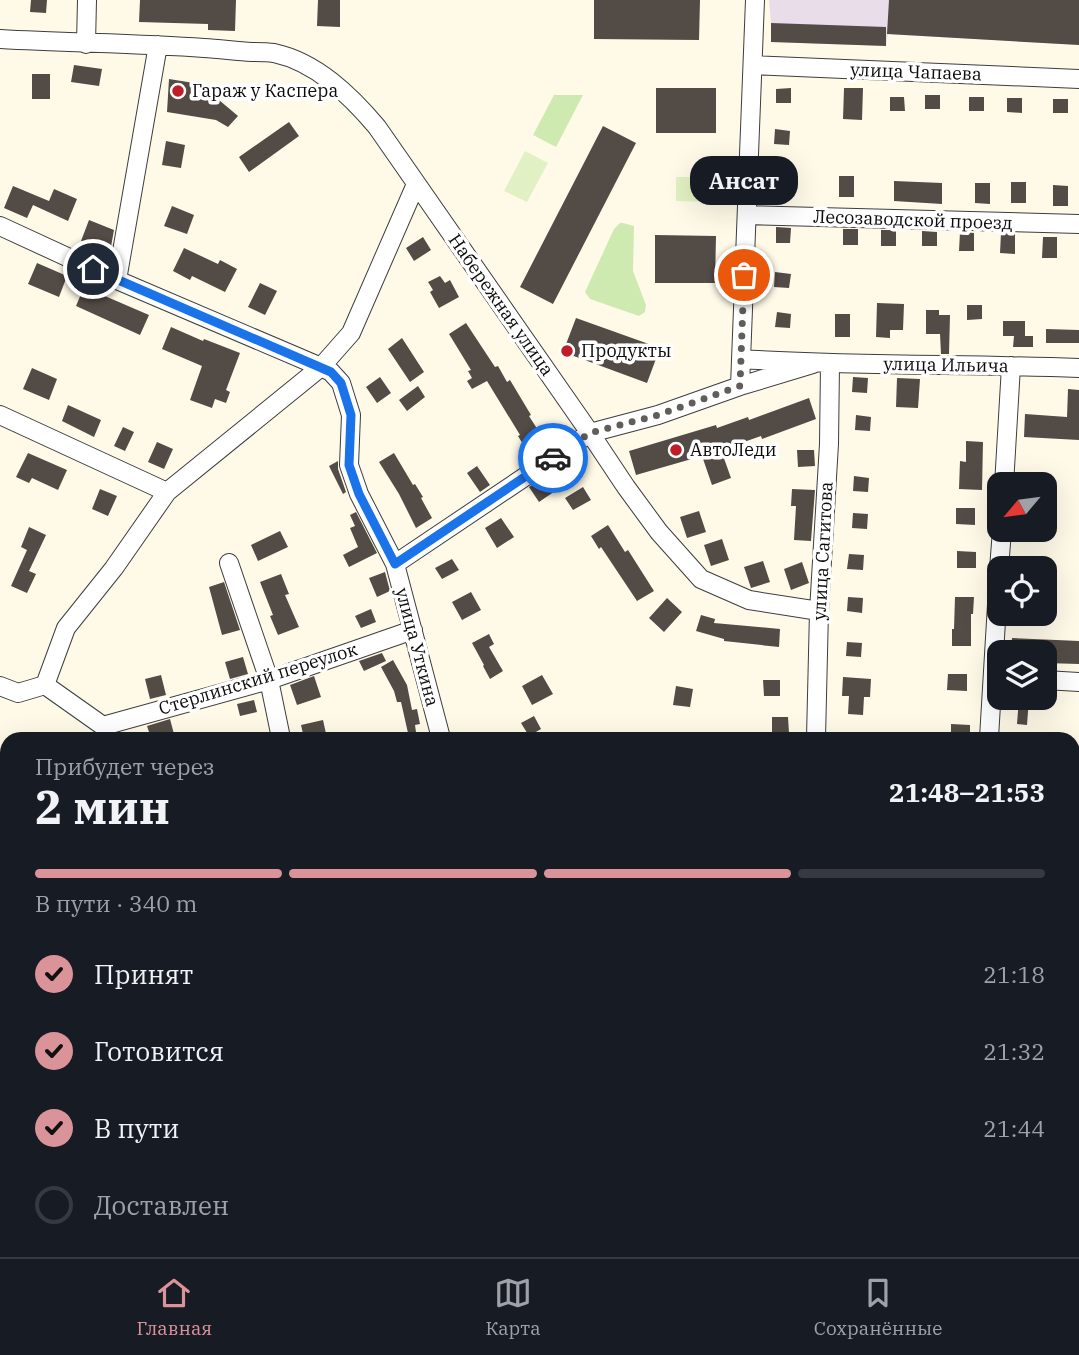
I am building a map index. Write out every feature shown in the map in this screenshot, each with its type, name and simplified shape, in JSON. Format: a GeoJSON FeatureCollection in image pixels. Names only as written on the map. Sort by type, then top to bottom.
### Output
{"type":"FeatureCollection","features":[{"type":"Feature","properties":{"kind":"street"},"geometry":{"type":"LineString","coordinates":[[86,44],[87,0]]}},
{"type":"Feature","properties":{"kind":"street"},"geometry":{"type":"LineString","coordinates":[[740,386],[755,0]]}},
{"type":"Feature","properties":{"kind":"street","name":"Набережная улица"},"geometry":{"type":"LineString","coordinates":[[0,39],[274,53],[316,71],[359,106],[390,144],[626,487],[659,532],[701,579],[749,600],[819,611]]}},
{"type":"Feature","properties":{"kind":"street"},"geometry":{"type":"LineString","coordinates":[[117,280],[158,45]]}},
{"type":"Feature","properties":{"kind":"street","name":"улица Чапаева"},"geometry":{"type":"LineString","coordinates":[[753,65],[1079,79]]}},
{"type":"Feature","properties":{"kind":"street"},"geometry":{"type":"LineString","coordinates":[[341,383],[342,357],[351,333],[416,184]]}},
{"type":"Feature","properties":{"kind":"street","name":"Лесозаводской проезд"},"geometry":{"type":"LineString","coordinates":[[747,215],[1079,225]]}},
{"type":"Feature","properties":{"kind":"street"},"geometry":{"type":"LineString","coordinates":[[0,226],[117,280],[321,367],[331,372],[341,383]]}},
{"type":"Feature","properties":{"kind":"street"},"geometry":{"type":"LineString","coordinates":[[0,686],[18,693],[45,684],[66,628],[114,568],[167,492],[321,367],[351,333]]}},
{"type":"Feature","properties":{"kind":"street","name":"улица Ильича"},"geometry":{"type":"LineString","coordinates":[[741,359],[821,364],[1079,368]]}},
{"type":"Feature","properties":{"kind":"street","name":"улица Ильича"},"geometry":{"type":"LineString","coordinates":[[590,433],[658,415],[740,386],[821,364]]}},
{"type":"Feature","properties":{"kind":"street","name":"улица Сагитова"},"geometry":{"type":"LineString","coordinates":[[816,732],[819,611],[829,444],[821,364]]}},
{"type":"Feature","properties":{"kind":"street"},"geometry":{"type":"LineString","coordinates":[[1005,472],[1011,366]]}},
{"type":"Feature","properties":{"kind":"street","name":"улица Уткина"},"geometry":{"type":"LineString","coordinates":[[341,383],[351,415],[349,465],[359,494],[395,564],[439,732]]}},
{"type":"Feature","properties":{"kind":"street"},"geometry":{"type":"LineString","coordinates":[[0,415],[167,492]]}},
{"type":"Feature","properties":{"kind":"street"},"geometry":{"type":"LineString","coordinates":[[395,564],[590,433]]}},
{"type":"Feature","properties":{"kind":"street"},"geometry":{"type":"LineString","coordinates":[[229,563],[269,680],[280,732]]}},
{"type":"Feature","properties":{"kind":"street","name":"Стерлинский переулок"},"geometry":{"type":"LineString","coordinates":[[45,684],[103,726],[269,680],[413,630]]}},
{"type":"Feature","properties":{"kind":"street"},"geometry":{"type":"LineString","coordinates":[[1057,681],[1079,682]]}},
{"type":"Feature","properties":{"kind":"street"},"geometry":{"type":"LineString","coordinates":[[990,732],[992,710]]}},
{"type":"Feature","properties":{"kind":"shaded area"},"geometry":{"type":"Polygon","coordinates":[[[769,0],[1079,0],[1079,45],[888,34],[886,46],[771,42],[769,0]]]}},
{"type":"Feature","properties":{"kind":"green space"},"geometry":{"type":"Polygon","coordinates":[[[554,95],[583,95],[556,147],[533,135],[554,95]]]}},
{"type":"Feature","properties":{"kind":"green space"},"geometry":{"type":"Polygon","coordinates":[[[525,151],[548,163],[527,202],[504,191],[525,151]]]}},
{"type":"Feature","properties":{"kind":"green space"},"geometry":{"type":"Polygon","coordinates":[[[676,177],[714,177],[713,202],[676,201],[676,177]]]}},
{"type":"Feature","properties":{"kind":"green space"},"geometry":{"type":"Polygon","coordinates":[[[620,223],[634,226],[633,271],[646,305],[645,312],[639,316],[590,299],[585,292],[614,229],[620,223]]]}},
{"type":"Feature","properties":{"kind":"building"},"geometry":{"type":"Polygon","coordinates":[[[31,0],[47,0],[46,13],[30,12],[31,0]]]}},
{"type":"Feature","properties":{"kind":"building"},"geometry":{"type":"Polygon","coordinates":[[[140,0],[236,0],[235,31],[208,30],[208,24],[139,22],[140,0]]]}},
{"type":"Feature","properties":{"kind":"building"},"geometry":{"type":"Polygon","coordinates":[[[318,0],[340,0],[340,27],[317,26],[318,0]]]}},
{"type":"Feature","properties":{"kind":"building"},"geometry":{"type":"Polygon","coordinates":[[[594,0],[700,0],[699,40],[594,39],[594,0]]]}},
{"type":"Feature","properties":{"kind":"building"},"geometry":{"type":"Polygon","coordinates":[[[889,0],[1079,0],[1079,45],[887,34],[889,0]]]}},
{"type":"Feature","properties":{"kind":"building"},"geometry":{"type":"Polygon","coordinates":[[[771,23],[886,27],[886,46],[771,42],[771,23]]]}},
{"type":"Feature","properties":{"kind":"building"},"geometry":{"type":"Polygon","coordinates":[[[74,65],[102,69],[99,86],[71,82],[74,65]]]}},
{"type":"Feature","properties":{"kind":"building"},"geometry":{"type":"Polygon","coordinates":[[[32,74],[50,74],[50,99],[32,99],[32,74]]]}},
{"type":"Feature","properties":{"kind":"building"},"geometry":{"type":"Polygon","coordinates":[[[169,79],[200,84],[238,116],[228,127],[216,120],[167,112],[169,79]]]}},
{"type":"Feature","properties":{"kind":"building"},"geometry":{"type":"Polygon","coordinates":[[[656,88],[716,88],[716,133],[656,133],[656,88]]]}},
{"type":"Feature","properties":{"kind":"building"},"geometry":{"type":"Polygon","coordinates":[[[791,88],[791,103],[776,103],[776,89],[791,88]]]}},
{"type":"Feature","properties":{"kind":"building"},"geometry":{"type":"Polygon","coordinates":[[[844,88],[863,88],[862,120],[843,119],[844,88]]]}},
{"type":"Feature","properties":{"kind":"building"},"geometry":{"type":"Polygon","coordinates":[[[925,95],[940,95],[940,109],[925,109],[925,95]]]}},
{"type":"Feature","properties":{"kind":"building"},"geometry":{"type":"Polygon","coordinates":[[[890,97],[904,97],[905,111],[890,111],[890,97]]]}},
{"type":"Feature","properties":{"kind":"building"},"geometry":{"type":"Polygon","coordinates":[[[969,97],[984,97],[984,111],[969,111],[969,97]]]}},
{"type":"Feature","properties":{"kind":"building"},"geometry":{"type":"Polygon","coordinates":[[[1007,98],[1022,98],[1022,113],[1007,112],[1007,98]]]}},
{"type":"Feature","properties":{"kind":"building"},"geometry":{"type":"Polygon","coordinates":[[[1053,99],[1068,99],[1068,113],[1053,113],[1053,99]]]}},
{"type":"Feature","properties":{"kind":"building"},"geometry":{"type":"Polygon","coordinates":[[[289,122],[299,136],[249,172],[239,157],[289,122]]]}},
{"type":"Feature","properties":{"kind":"building"},"geometry":{"type":"Polygon","coordinates":[[[603,126],[636,143],[553,304],[520,287],[603,126]]]}},
{"type":"Feature","properties":{"kind":"building"},"geometry":{"type":"Polygon","coordinates":[[[775,129],[790,131],[789,145],[774,144],[775,129]]]}},
{"type":"Feature","properties":{"kind":"building"},"geometry":{"type":"Polygon","coordinates":[[[166,141],[185,145],[181,168],[162,165],[166,141]]]}},
{"type":"Feature","properties":{"kind":"building"},"geometry":{"type":"Polygon","coordinates":[[[781,167],[796,168],[795,182],[780,181],[781,167]]]}},
{"type":"Feature","properties":{"kind":"building"},"geometry":{"type":"Polygon","coordinates":[[[839,176],[854,176],[854,197],[839,197],[839,176]]]}},
{"type":"Feature","properties":{"kind":"building"},"geometry":{"type":"Polygon","coordinates":[[[894,181],[942,183],[942,204],[894,201],[894,181]]]}},
{"type":"Feature","properties":{"kind":"building"},"geometry":{"type":"Polygon","coordinates":[[[1011,182],[1026,182],[1026,203],[1011,203],[1011,182]]]}},
{"type":"Feature","properties":{"kind":"building"},"geometry":{"type":"Polygon","coordinates":[[[975,183],[990,183],[990,204],[975,203],[975,183]]]}},
{"type":"Feature","properties":{"kind":"building"},"geometry":{"type":"Polygon","coordinates":[[[1053,185],[1068,186],[1068,206],[1053,206],[1053,185]]]}},
{"type":"Feature","properties":{"kind":"building"},"geometry":{"type":"Polygon","coordinates":[[[13,186],[49,201],[54,189],[77,199],[68,221],[33,205],[27,218],[4,208],[13,186]]]}},
{"type":"Feature","properties":{"kind":"building"},"geometry":{"type":"Polygon","coordinates":[[[172,206],[194,215],[187,234],[164,226],[172,206]]]}},
{"type":"Feature","properties":{"kind":"building"},"geometry":{"type":"Polygon","coordinates":[[[89,220],[114,230],[110,252],[81,241],[89,220]]]}},
{"type":"Feature","properties":{"kind":"building"},"geometry":{"type":"Polygon","coordinates":[[[776,227],[791,228],[790,243],[776,243],[776,227]]]}},
{"type":"Feature","properties":{"kind":"building"},"geometry":{"type":"Polygon","coordinates":[[[843,229],[858,229],[858,245],[843,245],[843,229]]]}},
{"type":"Feature","properties":{"kind":"building"},"geometry":{"type":"Polygon","coordinates":[[[881,230],[896,230],[896,246],[881,246],[881,230]]]}},
{"type":"Feature","properties":{"kind":"building"},"geometry":{"type":"Polygon","coordinates":[[[922,231],[937,232],[937,246],[922,246],[922,231]]]}},
{"type":"Feature","properties":{"kind":"building"},"geometry":{"type":"Polygon","coordinates":[[[960,232],[974,233],[974,251],[959,251],[960,232]]]}},
{"type":"Feature","properties":{"kind":"building"},"geometry":{"type":"Polygon","coordinates":[[[1001,233],[1015,234],[1015,254],[1000,253],[1001,233]]]}},
{"type":"Feature","properties":{"kind":"building"},"geometry":{"type":"Polygon","coordinates":[[[655,235],[716,236],[715,283],[655,283],[655,235]]]}},
{"type":"Feature","properties":{"kind":"building"},"geometry":{"type":"Polygon","coordinates":[[[423,237],[431,250],[414,261],[406,248],[423,237]]]}},
{"type":"Feature","properties":{"kind":"building"},"geometry":{"type":"Polygon","coordinates":[[[1043,237],[1057,237],[1057,258],[1042,258],[1043,237]]]}},
{"type":"Feature","properties":{"kind":"building"},"geometry":{"type":"Polygon","coordinates":[[[184,248],[218,264],[220,260],[237,269],[225,292],[192,276],[190,280],[173,271],[184,248]]]}},
{"type":"Feature","properties":{"kind":"building"},"geometry":{"type":"Polygon","coordinates":[[[37,263],[67,276],[59,297],[28,284],[37,263]]]}},
{"type":"Feature","properties":{"kind":"building"},"geometry":{"type":"Polygon","coordinates":[[[775,272],[791,274],[789,288],[774,287],[775,272]]]}},
{"type":"Feature","properties":{"kind":"building"},"geometry":{"type":"Polygon","coordinates":[[[440,276],[445,283],[450,280],[459,297],[439,308],[428,282],[440,276]]]}},
{"type":"Feature","properties":{"kind":"building"},"geometry":{"type":"Polygon","coordinates":[[[260,283],[277,291],[265,315],[248,307],[260,283]]]}},
{"type":"Feature","properties":{"kind":"building"},"geometry":{"type":"Polygon","coordinates":[[[84,287],[149,315],[140,335],[76,306],[84,287]]]}},
{"type":"Feature","properties":{"kind":"building"},"geometry":{"type":"Polygon","coordinates":[[[877,303],[904,304],[903,330],[890,330],[890,338],[876,337],[877,303]]]}},
{"type":"Feature","properties":{"kind":"building"},"geometry":{"type":"Polygon","coordinates":[[[967,305],[982,305],[982,319],[967,320],[967,305]]]}},
{"type":"Feature","properties":{"kind":"building"},"geometry":{"type":"Polygon","coordinates":[[[926,310],[939,310],[939,315],[950,315],[949,354],[941,354],[940,334],[926,334],[926,310]]]}},
{"type":"Feature","properties":{"kind":"building"},"geometry":{"type":"Polygon","coordinates":[[[777,312],[791,314],[790,328],[775,327],[777,312]]]}},
{"type":"Feature","properties":{"kind":"building"},"geometry":{"type":"Polygon","coordinates":[[[835,314],[850,314],[850,337],[835,337],[835,314]]]}},
{"type":"Feature","properties":{"kind":"building"},"geometry":{"type":"Polygon","coordinates":[[[576,318],[660,348],[647,383],[563,352],[576,318]]]}},
{"type":"Feature","properties":{"kind":"building"},"geometry":{"type":"Polygon","coordinates":[[[1003,321],[1025,321],[1025,336],[1033,336],[1033,347],[1013,347],[1014,336],[1003,336],[1003,321]]]}},
{"type":"Feature","properties":{"kind":"building"},"geometry":{"type":"Polygon","coordinates":[[[466,323],[495,367],[498,366],[507,382],[510,380],[543,438],[526,449],[487,381],[472,389],[467,381],[472,378],[468,371],[471,370],[449,334],[466,323]]]}},
{"type":"Feature","properties":{"kind":"building"},"geometry":{"type":"Polygon","coordinates":[[[171,327],[240,353],[226,390],[230,392],[226,403],[215,399],[212,408],[190,400],[202,366],[162,349],[171,327]]]}},
{"type":"Feature","properties":{"kind":"building"},"geometry":{"type":"Polygon","coordinates":[[[1046,329],[1079,330],[1079,343],[1046,343],[1046,329]]]}},
{"type":"Feature","properties":{"kind":"building"},"geometry":{"type":"Polygon","coordinates":[[[402,338],[424,372],[410,382],[388,349],[402,338]]]}},
{"type":"Feature","properties":{"kind":"building"},"geometry":{"type":"Polygon","coordinates":[[[32,368],[57,379],[49,400],[23,389],[32,368]]]}},
{"type":"Feature","properties":{"kind":"building"},"geometry":{"type":"Polygon","coordinates":[[[380,377],[391,393],[377,403],[366,387],[380,377]]]}},
{"type":"Feature","properties":{"kind":"building"},"geometry":{"type":"Polygon","coordinates":[[[853,377],[868,378],[867,393],[852,392],[853,377]]]}},
{"type":"Feature","properties":{"kind":"building"},"geometry":{"type":"Polygon","coordinates":[[[897,378],[920,379],[918,408],[896,407],[897,378]]]}},
{"type":"Feature","properties":{"kind":"building"},"geometry":{"type":"Polygon","coordinates":[[[418,386],[425,397],[407,411],[399,400],[418,386]]]}},
{"type":"Feature","properties":{"kind":"building"},"geometry":{"type":"Polygon","coordinates":[[[1068,389],[1079,390],[1079,440],[1024,437],[1025,414],[1067,417],[1068,389]]]}},
{"type":"Feature","properties":{"kind":"building"},"geometry":{"type":"Polygon","coordinates":[[[809,398],[816,419],[762,439],[761,436],[721,450],[731,478],[712,485],[702,456],[636,475],[629,451],[716,425],[717,428],[748,417],[749,420],[809,398]]]}},
{"type":"Feature","properties":{"kind":"building"},"geometry":{"type":"Polygon","coordinates":[[[68,405],[101,420],[94,437],[62,421],[68,405]]]}},
{"type":"Feature","properties":{"kind":"building"},"geometry":{"type":"Polygon","coordinates":[[[856,415],[871,417],[870,431],[855,430],[856,415]]]}},
{"type":"Feature","properties":{"kind":"building"},"geometry":{"type":"Polygon","coordinates":[[[123,427],[134,432],[125,451],[114,446],[123,427]]]}},
{"type":"Feature","properties":{"kind":"building"},"geometry":{"type":"Polygon","coordinates":[[[966,441],[983,442],[982,490],[959,489],[960,461],[966,462],[966,441]]]}},
{"type":"Feature","properties":{"kind":"building"},"geometry":{"type":"Polygon","coordinates":[[[157,442],[173,449],[164,469],[148,462],[157,442]]]}},
{"type":"Feature","properties":{"kind":"building"},"geometry":{"type":"Polygon","coordinates":[[[797,450],[814,450],[815,466],[798,467],[797,450]]]}},
{"type":"Feature","properties":{"kind":"building"},"geometry":{"type":"Polygon","coordinates":[[[28,453],[67,470],[58,490],[32,478],[29,483],[16,477],[28,453]]]}},
{"type":"Feature","properties":{"kind":"building"},"geometry":{"type":"Polygon","coordinates":[[[394,453],[423,497],[421,498],[432,518],[416,528],[379,462],[394,453]]]}},
{"type":"Feature","properties":{"kind":"building"},"geometry":{"type":"Polygon","coordinates":[[[338,461],[346,492],[343,494],[329,466],[338,461]]]}},
{"type":"Feature","properties":{"kind":"building"},"geometry":{"type":"Polygon","coordinates":[[[477,466],[490,485],[480,492],[467,473],[477,466]]]}},
{"type":"Feature","properties":{"kind":"building"},"geometry":{"type":"Polygon","coordinates":[[[552,472],[561,487],[539,502],[529,487],[552,472]]]}},
{"type":"Feature","properties":{"kind":"building"},"geometry":{"type":"Polygon","coordinates":[[[854,476],[869,478],[868,492],[853,491],[854,476]]]}},
{"type":"Feature","properties":{"kind":"building"},"geometry":{"type":"Polygon","coordinates":[[[583,487],[591,500],[573,510],[565,498],[583,487]]]}},
{"type":"Feature","properties":{"kind":"building"},"geometry":{"type":"Polygon","coordinates":[[[100,489],[117,496],[108,516],[92,509],[100,489]]]}},
{"type":"Feature","properties":{"kind":"building"},"geometry":{"type":"Polygon","coordinates":[[[792,489],[815,490],[811,541],[794,540],[796,506],[791,506],[792,489]]]}},
{"type":"Feature","properties":{"kind":"building"},"geometry":{"type":"Polygon","coordinates":[[[956,508],[975,508],[975,525],[956,524],[956,508]]]}},
{"type":"Feature","properties":{"kind":"building"},"geometry":{"type":"Polygon","coordinates":[[[699,511],[706,532],[687,538],[680,517],[699,511]]]}},
{"type":"Feature","properties":{"kind":"building"},"geometry":{"type":"Polygon","coordinates":[[[356,512],[377,553],[349,567],[343,555],[358,547],[350,528],[355,526],[350,515],[356,512]]]}},
{"type":"Feature","properties":{"kind":"building"},"geometry":{"type":"Polygon","coordinates":[[[853,513],[868,514],[867,529],[852,528],[853,513]]]}},
{"type":"Feature","properties":{"kind":"building"},"geometry":{"type":"Polygon","coordinates":[[[501,518],[514,537],[497,548],[485,528],[501,518]]]}},
{"type":"Feature","properties":{"kind":"building"},"geometry":{"type":"Polygon","coordinates":[[[608,525],[625,552],[628,550],[654,591],[637,601],[591,536],[608,525]]]}},
{"type":"Feature","properties":{"kind":"building"},"geometry":{"type":"Polygon","coordinates":[[[29,527],[46,535],[29,571],[36,574],[27,593],[11,586],[27,550],[21,547],[29,527]]]}},
{"type":"Feature","properties":{"kind":"building"},"geometry":{"type":"Polygon","coordinates":[[[280,531],[288,547],[258,561],[251,545],[280,531]]]}},
{"type":"Feature","properties":{"kind":"building"},"geometry":{"type":"Polygon","coordinates":[[[722,539],[729,560],[711,566],[704,545],[722,539]]]}},
{"type":"Feature","properties":{"kind":"building"},"geometry":{"type":"Polygon","coordinates":[[[957,551],[976,552],[976,568],[957,568],[957,551]]]}},
{"type":"Feature","properties":{"kind":"building"},"geometry":{"type":"Polygon","coordinates":[[[849,554],[864,555],[863,570],[847,569],[849,554]]]}},
{"type":"Feature","properties":{"kind":"building"},"geometry":{"type":"Polygon","coordinates":[[[452,559],[459,570],[442,579],[435,568],[452,559]]]}},
{"type":"Feature","properties":{"kind":"building"},"geometry":{"type":"Polygon","coordinates":[[[763,561],[770,582],[751,588],[744,567],[763,561]]]}},
{"type":"Feature","properties":{"kind":"building"},"geometry":{"type":"Polygon","coordinates":[[[802,562],[809,583],[791,590],[784,569],[802,562]]]}},
{"type":"Feature","properties":{"kind":"building"},"geometry":{"type":"Polygon","coordinates":[[[385,572],[390,591],[377,597],[369,578],[385,572]]]}},
{"type":"Feature","properties":{"kind":"building"},"geometry":{"type":"Polygon","coordinates":[[[281,574],[289,594],[285,595],[299,627],[278,635],[260,582],[281,574]]]}},
{"type":"Feature","properties":{"kind":"building"},"geometry":{"type":"Polygon","coordinates":[[[224,582],[240,630],[222,635],[209,587],[224,582]]]}},
{"type":"Feature","properties":{"kind":"building"},"geometry":{"type":"Polygon","coordinates":[[[471,592],[481,610],[462,620],[452,602],[471,592]]]}},
{"type":"Feature","properties":{"kind":"building"},"geometry":{"type":"Polygon","coordinates":[[[848,597],[863,598],[862,613],[847,611],[848,597]]]}},
{"type":"Feature","properties":{"kind":"building"},"geometry":{"type":"Polygon","coordinates":[[[955,597],[974,597],[971,646],[952,646],[955,597]]]}},
{"type":"Feature","properties":{"kind":"building"},"geometry":{"type":"Polygon","coordinates":[[[667,598],[682,612],[664,632],[649,618],[667,598]]]}},
{"type":"Feature","properties":{"kind":"building"},"geometry":{"type":"Polygon","coordinates":[[[371,609],[376,622],[361,628],[355,616],[371,609]]]}},
{"type":"Feature","properties":{"kind":"building"},"geometry":{"type":"Polygon","coordinates":[[[701,615],[715,619],[714,623],[780,629],[779,647],[724,641],[696,631],[701,615]]]}},
{"type":"Feature","properties":{"kind":"building"},"geometry":{"type":"Polygon","coordinates":[[[489,634],[494,644],[489,647],[503,671],[490,679],[472,643],[489,634]]]}},
{"type":"Feature","properties":{"kind":"building"},"geometry":{"type":"Polygon","coordinates":[[[1012,638],[1057,640],[1012,640],[1012,638]]]}},
{"type":"Feature","properties":{"kind":"building"},"geometry":{"type":"Polygon","coordinates":[[[1057,640],[1079,641],[1079,664],[1057,663],[1057,640]]]}},
{"type":"Feature","properties":{"kind":"building"},"geometry":{"type":"Polygon","coordinates":[[[847,642],[862,643],[861,657],[846,656],[847,642]]]}},
{"type":"Feature","properties":{"kind":"building"},"geometry":{"type":"Polygon","coordinates":[[[382,653],[386,661],[364,671],[359,661],[382,653]]]}},
{"type":"Feature","properties":{"kind":"building"},"geometry":{"type":"Polygon","coordinates":[[[243,657],[248,674],[230,679],[225,662],[243,657]]]}},
{"type":"Feature","properties":{"kind":"building"},"geometry":{"type":"Polygon","coordinates":[[[393,660],[407,685],[412,710],[417,709],[420,724],[415,725],[416,732],[408,732],[401,702],[397,702],[381,667],[393,660]]]}},
{"type":"Feature","properties":{"kind":"building"},"geometry":{"type":"Polygon","coordinates":[[[948,674],[967,674],[967,691],[947,690],[948,674]]]}},
{"type":"Feature","properties":{"kind":"building"},"geometry":{"type":"Polygon","coordinates":[[[161,675],[166,695],[150,699],[145,679],[161,675]]]}},
{"type":"Feature","properties":{"kind":"building"},"geometry":{"type":"Polygon","coordinates":[[[542,675],[553,694],[532,705],[522,686],[542,675]]]}},
{"type":"Feature","properties":{"kind":"building"},"geometry":{"type":"Polygon","coordinates":[[[314,676],[321,697],[297,705],[290,685],[314,676]]]}},
{"type":"Feature","properties":{"kind":"building"},"geometry":{"type":"Polygon","coordinates":[[[843,677],[871,679],[870,697],[864,697],[863,715],[848,714],[849,696],[842,696],[843,677]]]}},
{"type":"Feature","properties":{"kind":"building"},"geometry":{"type":"Polygon","coordinates":[[[763,680],[780,680],[780,696],[764,696],[763,680]]]}},
{"type":"Feature","properties":{"kind":"building"},"geometry":{"type":"Polygon","coordinates":[[[676,686],[693,689],[690,707],[673,705],[676,686]]]}},
{"type":"Feature","properties":{"kind":"building"},"geometry":{"type":"Polygon","coordinates":[[[254,700],[257,712],[240,716],[237,704],[254,700]]]}},
{"type":"Feature","properties":{"kind":"building"},"geometry":{"type":"Polygon","coordinates":[[[1018,710],[1028,710],[1027,725],[1017,724],[1018,710]]]}},
{"type":"Feature","properties":{"kind":"building"},"geometry":{"type":"Polygon","coordinates":[[[534,716],[541,729],[527,732],[521,723],[534,716]]]}},
{"type":"Feature","properties":{"kind":"building"},"geometry":{"type":"Polygon","coordinates":[[[772,717],[788,717],[789,732],[772,732],[772,717]]]}},
{"type":"Feature","properties":{"kind":"building"},"geometry":{"type":"Polygon","coordinates":[[[170,719],[173,732],[149,732],[147,726],[170,719]]]}},
{"type":"Feature","properties":{"kind":"building"},"geometry":{"type":"Polygon","coordinates":[[[323,720],[326,732],[303,732],[301,725],[323,720]]]}},
{"type":"Feature","properties":{"kind":"building"},"geometry":{"type":"Polygon","coordinates":[[[951,724],[970,725],[970,732],[951,732],[951,724]]]}},
{"type":"Feature","properties":{"kind":"way so far"},"geometry":{"type":"LineString","coordinates":[[553,458],[590,433],[658,415],[740,386],[744,275]]}},
{"type":"Feature","properties":{"kind":"place","name":"Гараж у Каспера"},"geometry":{"type":"Point","coordinates":[178,91]}},
{"type":"Feature","properties":{"kind":"place","name":"Ансат"},"geometry":{"type":"Point","coordinates":[744,275]}},
{"type":"Feature","properties":{"kind":"place","name":"Продукты"},"geometry":{"type":"Point","coordinates":[567,351]}},
{"type":"Feature","properties":{"kind":"place","name":"АвтоЛеди"},"geometry":{"type":"Point","coordinates":[676,450]}},
{"type":"Feature","properties":{"kind":"route"},"geometry":{"type":"LineString","coordinates":[[93,269],[331,372],[341,383],[351,415],[349,465],[359,494],[395,564],[553,458]]}}]}
